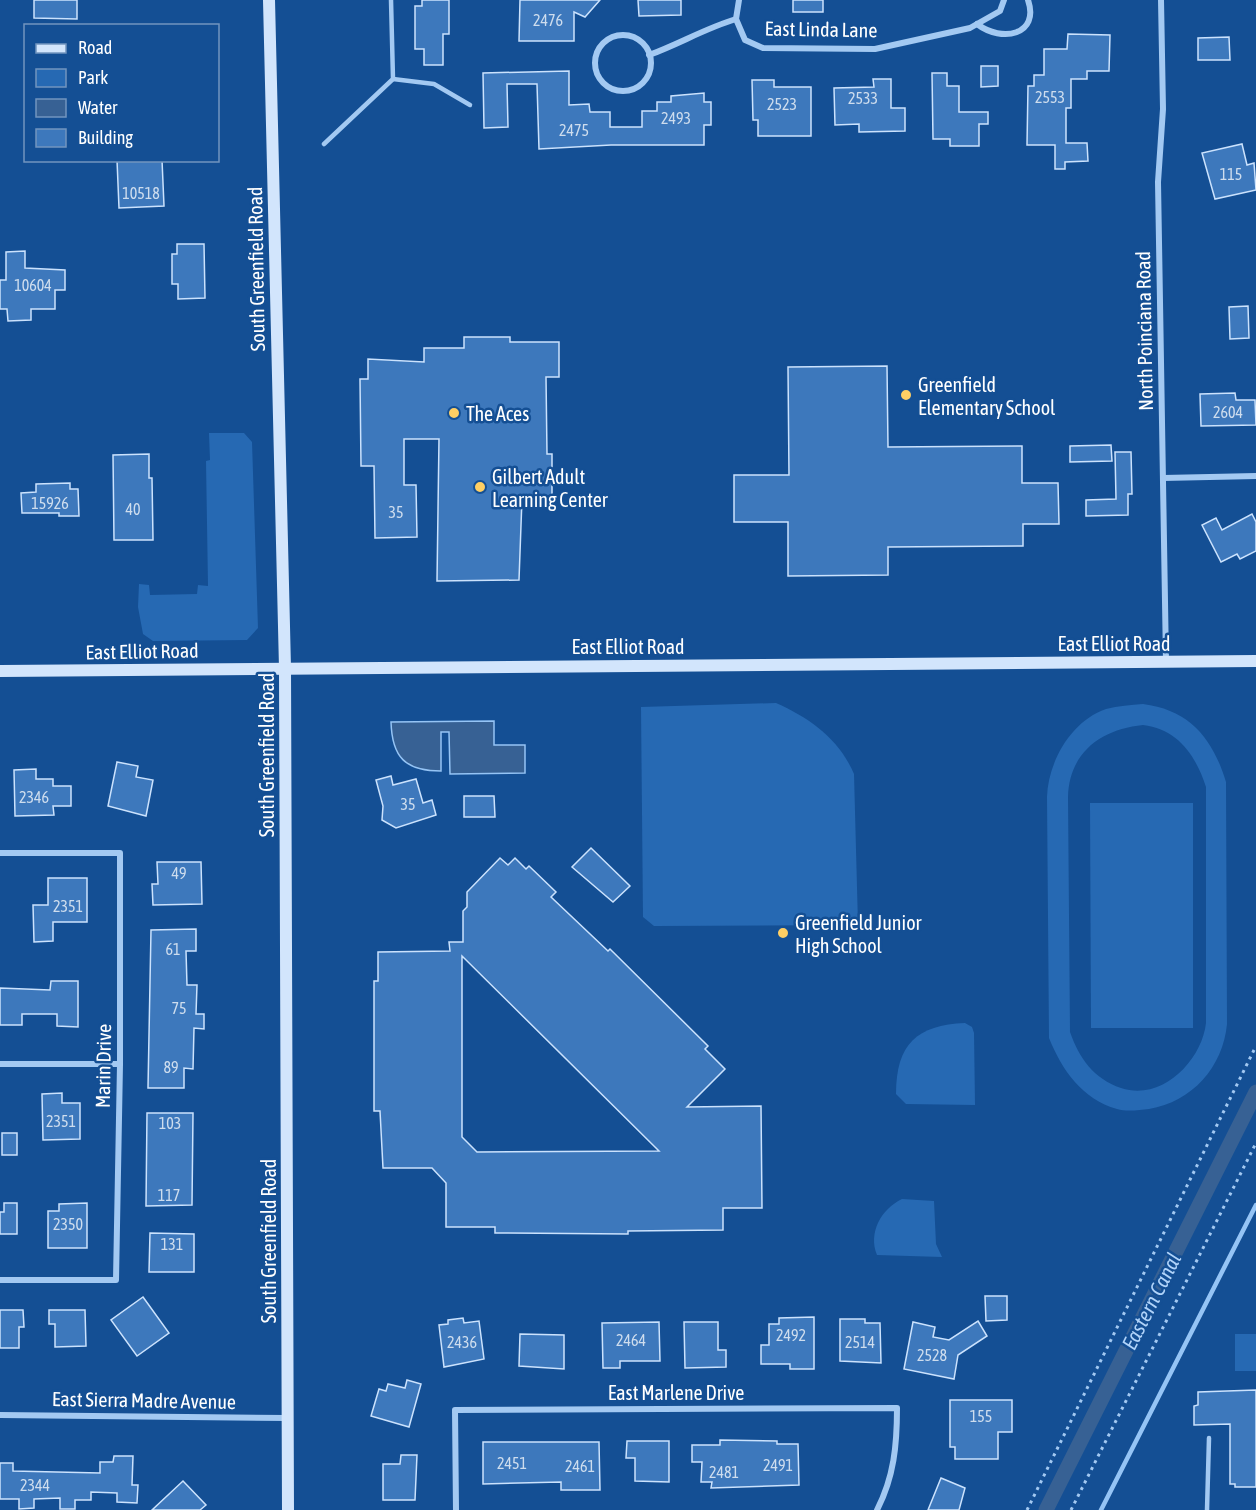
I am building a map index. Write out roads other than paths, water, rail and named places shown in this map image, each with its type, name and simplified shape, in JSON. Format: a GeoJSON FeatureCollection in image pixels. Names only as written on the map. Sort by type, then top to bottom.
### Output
{"type":"FeatureCollection","features":[{"type":"Feature","properties":{"kind":"main road","name":"South Greenfield Road"},"geometry":{"type":"LineString","coordinates":[[270,0],[285,668],[288,1510]]}},
{"type":"Feature","properties":{"kind":"main road","name":"East Elliot Road"},"geometry":{"type":"LineString","coordinates":[[0,671],[1256,661]]}},
{"type":"Feature","properties":{"kind":"street"},"geometry":{"type":"LineString","coordinates":[[649,55],[682,42],[710,27],[736,19],[739,0]]}},
{"type":"Feature","properties":{"kind":"street","name":"East Linda Lane"},"geometry":{"type":"LineString","coordinates":[[736,19],[745,40],[763,48],[875,49],[970,28],[1000,11],[1004,0]]}},
{"type":"Feature","properties":{"kind":"street"},"geometry":{"type":"LineString","coordinates":[[977,24],[990,34],[1006,36],[1017,32],[1028,22],[1032,11],[1028,0]]}},
{"type":"Feature","properties":{"kind":"street","name":"North Poinciana Road"},"geometry":{"type":"LineString","coordinates":[[1161,0],[1163,109],[1158,182],[1166,662]]}},
{"type":"Feature","properties":{"kind":"street"},"geometry":{"type":"LineString","coordinates":[[631,36],[640,41],[649,55],[649,72],[638,86],[630,89],[621,90],[605,84],[595,68],[598,50],[612,37],[631,36]]}},
{"type":"Feature","properties":{"kind":"street"},"geometry":{"type":"LineString","coordinates":[[1163,478],[1256,476]]}},
{"type":"Feature","properties":{"kind":"street","name":"Marin Drive"},"geometry":{"type":"LineString","coordinates":[[0,853],[120,853],[120,1064],[116,1280],[0,1280]]}},
{"type":"Feature","properties":{"kind":"street"},"geometry":{"type":"LineString","coordinates":[[0,1064],[120,1064]]}},
{"type":"Feature","properties":{"kind":"street","name":"East Marlene Drive"},"geometry":{"type":"LineString","coordinates":[[456,1510],[455,1410],[897,1408],[895,1461],[886,1493],[877,1510]]}},
{"type":"Feature","properties":{"kind":"street","name":"East Sierra Madre Avenue"},"geometry":{"type":"LineString","coordinates":[[0,1415],[288,1418]]}},
{"type":"Feature","properties":{"kind":"lane"},"geometry":{"type":"LineString","coordinates":[[324,144],[393,79],[391,0]]}},
{"type":"Feature","properties":{"kind":"lane"},"geometry":{"type":"LineString","coordinates":[[393,79],[434,84],[471,105]]}},
{"type":"Feature","properties":{"kind":"lane"},"geometry":{"type":"LineString","coordinates":[[1207,1510],[1209,1438]]}},
{"type":"Feature","properties":{"kind":"water"},"geometry":{"type":"Polygon","coordinates":[[[494,721],[494,745],[525,745],[525,773],[450,774],[449,732],[441,732],[441,771],[410,765],[403,760],[394,744],[391,722],[494,721]]]}},
{"type":"Feature","properties":{"kind":"waterway","name":"Eastern Canal"},"geometry":{"type":"LineString","coordinates":[[1046,1510],[1256,1092]]}},
{"type":"Feature","properties":{"kind":"waterway"},"geometry":{"type":"LineString","coordinates":[[1101,1510],[1256,1205]]}},
{"type":"Feature","properties":{"kind":"place","name":"Greenfield Elementary School"},"geometry":{"type":"Point","coordinates":[906,395]}},
{"type":"Feature","properties":{"kind":"place","name":"The Aces"},"geometry":{"type":"Point","coordinates":[454,413]}},
{"type":"Feature","properties":{"kind":"place","name":"Gilbert Adult Learning Center"},"geometry":{"type":"Point","coordinates":[480,487]}},
{"type":"Feature","properties":{"kind":"place","name":"Greenfield Junior High School"},"geometry":{"type":"Point","coordinates":[783,933]}}]}
